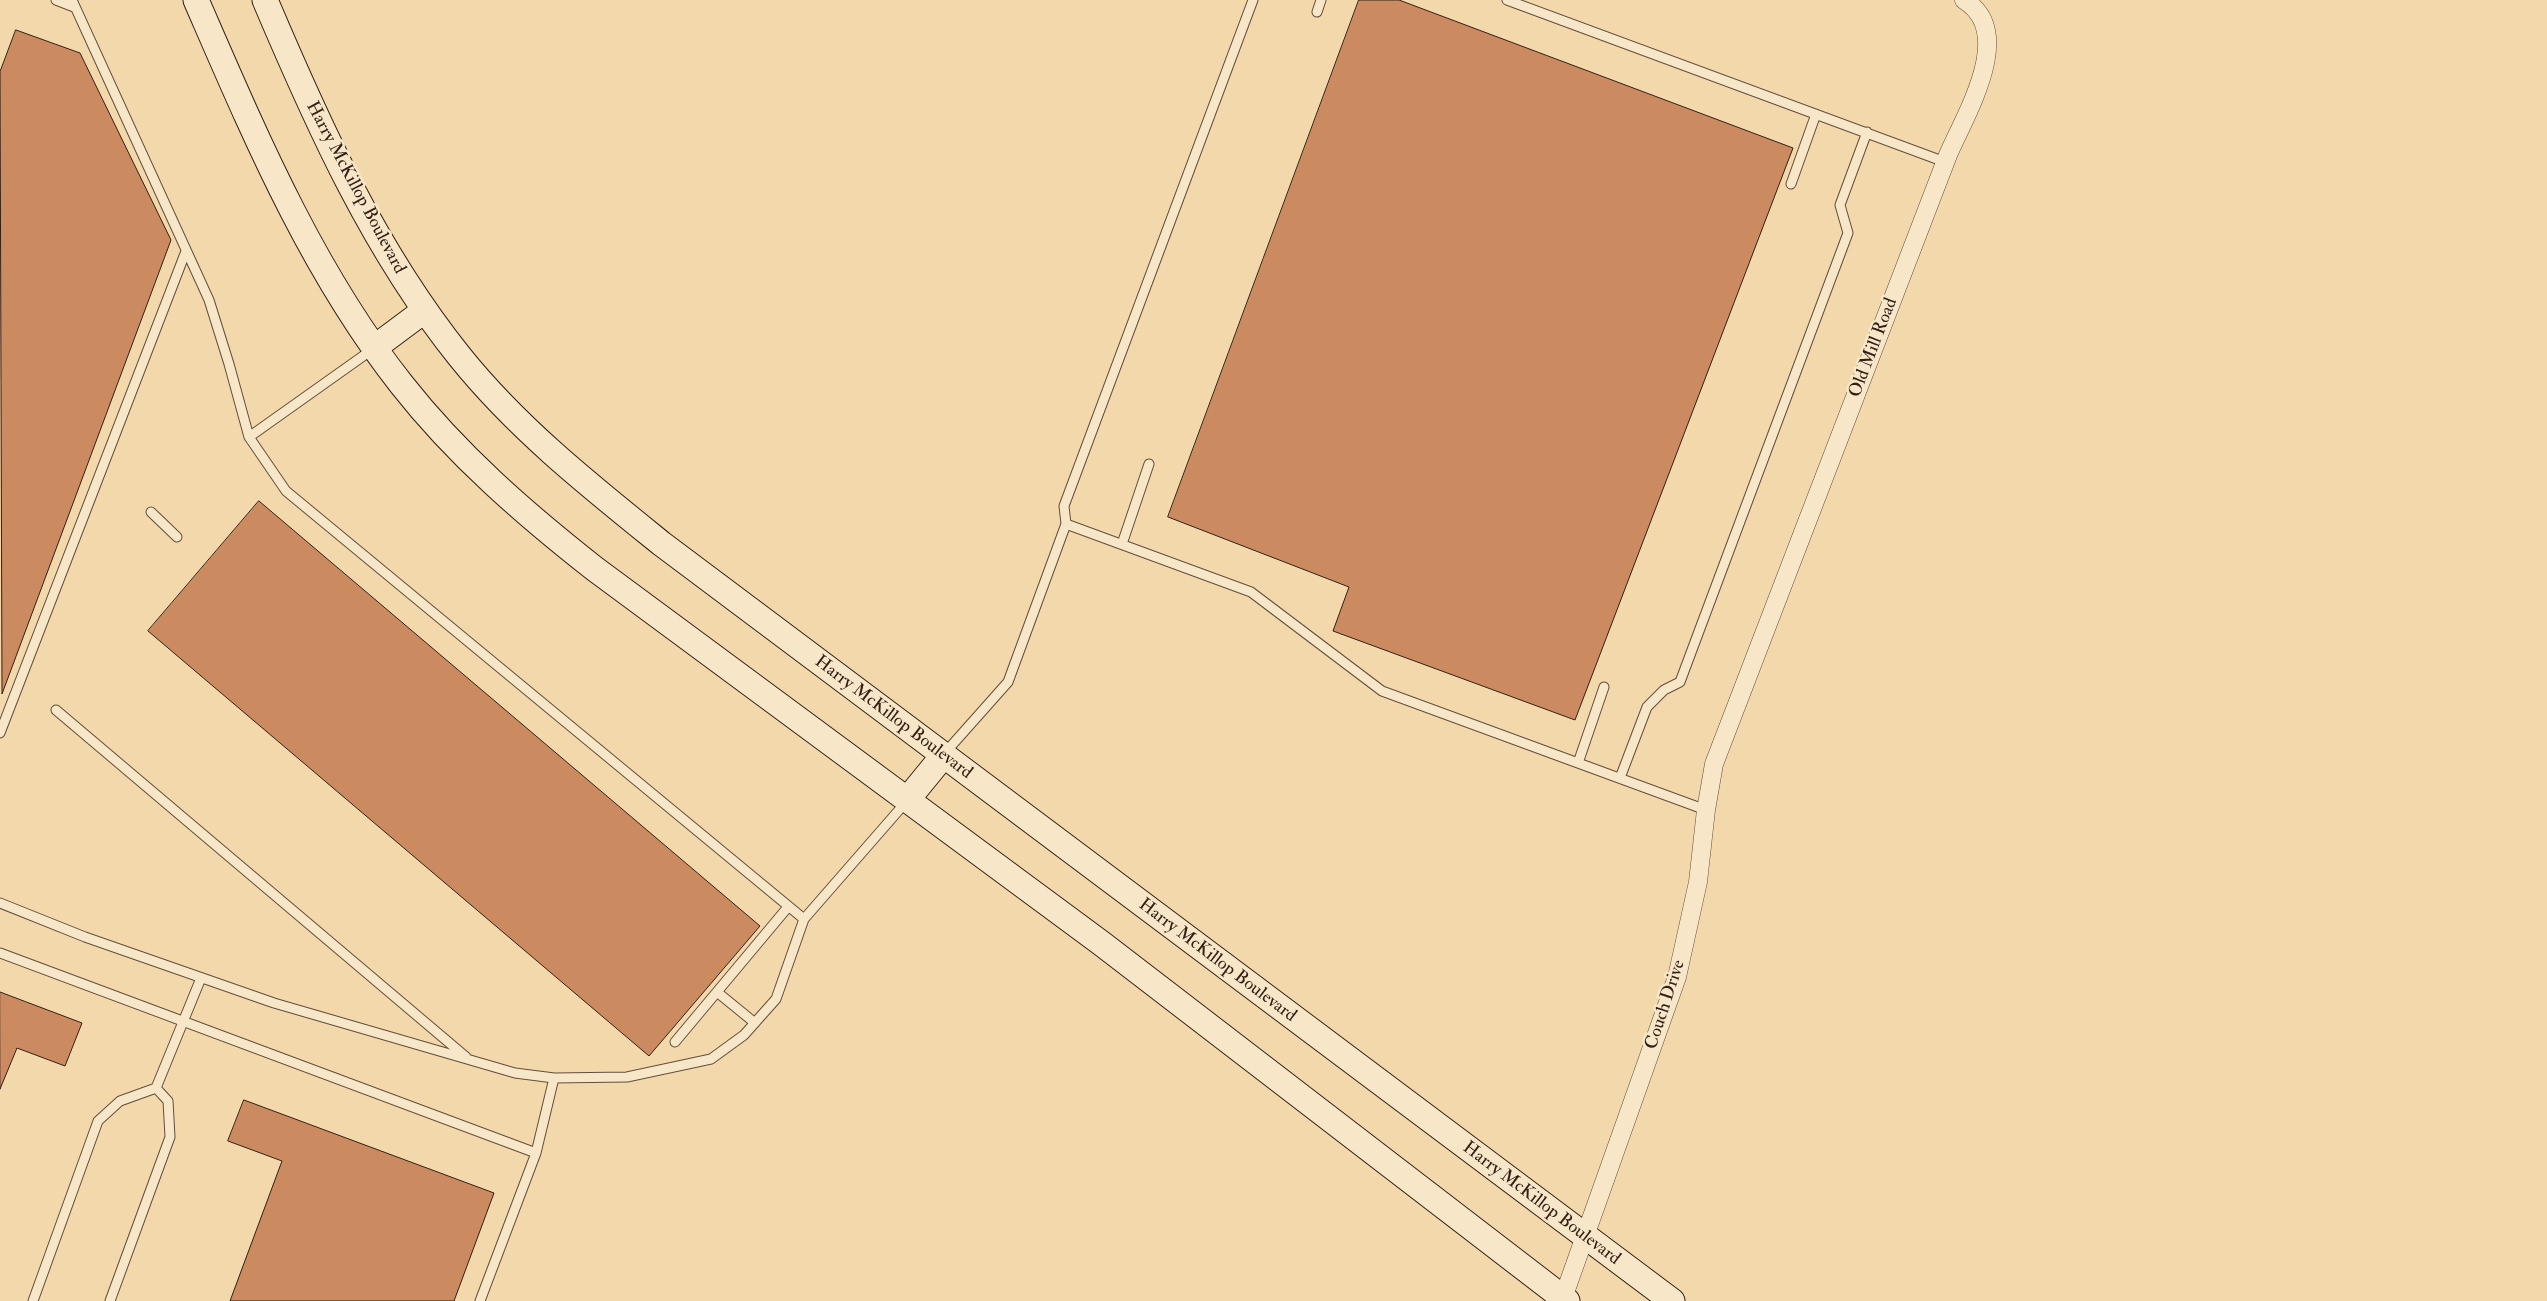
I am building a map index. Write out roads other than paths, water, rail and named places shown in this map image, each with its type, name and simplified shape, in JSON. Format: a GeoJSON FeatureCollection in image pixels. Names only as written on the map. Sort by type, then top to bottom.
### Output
{"type":"FeatureCollection","features":[{"type":"Feature","properties":{"kind":"main road"},"geometry":{"type":"LineString","coordinates":[[196,0],[268,162],[296,218],[337,291],[374,348],[408,393],[471,463],[550,534],[1101,943],[1564,1300]]}},
{"type":"Feature","properties":{"kind":"main road","name":"Harry McKillop Boulevard"},"geometry":{"type":"LineString","coordinates":[[265,0],[335,158],[389,256],[425,310],[460,357],[535,438],[662,544],[1672,1301]]}},
{"type":"Feature","properties":{"kind":"main road"},"geometry":{"type":"LineString","coordinates":[[374,348],[425,310]]}},
{"type":"Feature","properties":{"kind":"main road"},"geometry":{"type":"LineString","coordinates":[[907,800],[943,756]]}},
{"type":"Feature","properties":{"kind":"street","name":"Old Mill Road"},"geometry":{"type":"LineString","coordinates":[[1738,700],[1945,162],[1982,74],[1988,55],[1988,38],[1982,19],[1964,0]]}},
{"type":"Feature","properties":{"kind":"street","name":"Couch Drive"},"geometry":{"type":"LineString","coordinates":[[1564,1300],[1677,977],[1698,882],[1706,810],[1714,764],[1738,700]]}},
{"type":"Feature","properties":{"kind":"lane"},"geometry":{"type":"LineString","coordinates":[[56,0],[73,3],[208,300],[229,364],[249,437],[286,491],[804,919]]}},
{"type":"Feature","properties":{"kind":"lane"},"geometry":{"type":"LineString","coordinates":[[943,756],[1008,682],[1066,524],[1064,506],[1253,0]]}},
{"type":"Feature","properties":{"kind":"lane"},"geometry":{"type":"LineString","coordinates":[[1317,12],[1321,0]]}},
{"type":"Feature","properties":{"kind":"lane"},"geometry":{"type":"LineString","coordinates":[[1507,0],[1945,162]]}},
{"type":"Feature","properties":{"kind":"lane"},"geometry":{"type":"LineString","coordinates":[[1791,184],[1816,114]]}},
{"type":"Feature","properties":{"kind":"lane"},"geometry":{"type":"LineString","coordinates":[[1620,778],[1647,707],[1664,690],[1680,682],[1848,233],[1840,205],[1868,132]]}},
{"type":"Feature","properties":{"kind":"lane"},"geometry":{"type":"LineString","coordinates":[[0,733],[186,251]]}},
{"type":"Feature","properties":{"kind":"lane"},"geometry":{"type":"LineString","coordinates":[[249,437],[374,348]]}},
{"type":"Feature","properties":{"kind":"lane"},"geometry":{"type":"LineString","coordinates":[[1122,544],[1150,464]]}},
{"type":"Feature","properties":{"kind":"lane"},"geometry":{"type":"LineString","coordinates":[[151,512],[177,537]]}},
{"type":"Feature","properties":{"kind":"lane"},"geometry":{"type":"LineString","coordinates":[[1066,524],[1251,592],[1382,691],[1706,810]]}},
{"type":"Feature","properties":{"kind":"lane"},"geometry":{"type":"LineString","coordinates":[[1578,763],[1604,687]]}},
{"type":"Feature","properties":{"kind":"lane"},"geometry":{"type":"LineString","coordinates":[[56,710],[470,1060]]}},
{"type":"Feature","properties":{"kind":"lane"},"geometry":{"type":"LineString","coordinates":[[0,903],[85,937],[274,1003],[514,1073],[554,1078],[627,1077],[711,1059],[744,1036],[776,999],[804,919],[907,800]]}},
{"type":"Feature","properties":{"kind":"lane"},"geometry":{"type":"LineString","coordinates":[[675,1042],[788,907]]}},
{"type":"Feature","properties":{"kind":"lane"},"geometry":{"type":"LineString","coordinates":[[0,953],[536,1153]]}},
{"type":"Feature","properties":{"kind":"lane"},"geometry":{"type":"LineString","coordinates":[[33,1301],[98,1122],[120,1101],[156,1088],[201,978]]}},
{"type":"Feature","properties":{"kind":"lane"},"geometry":{"type":"LineString","coordinates":[[717,992],[755,1022]]}},
{"type":"Feature","properties":{"kind":"lane"},"geometry":{"type":"LineString","coordinates":[[480,1301],[536,1153],[554,1078]]}},
{"type":"Feature","properties":{"kind":"lane"},"geometry":{"type":"LineString","coordinates":[[110,1301],[170,1137],[168,1101],[156,1088]]}}]}
